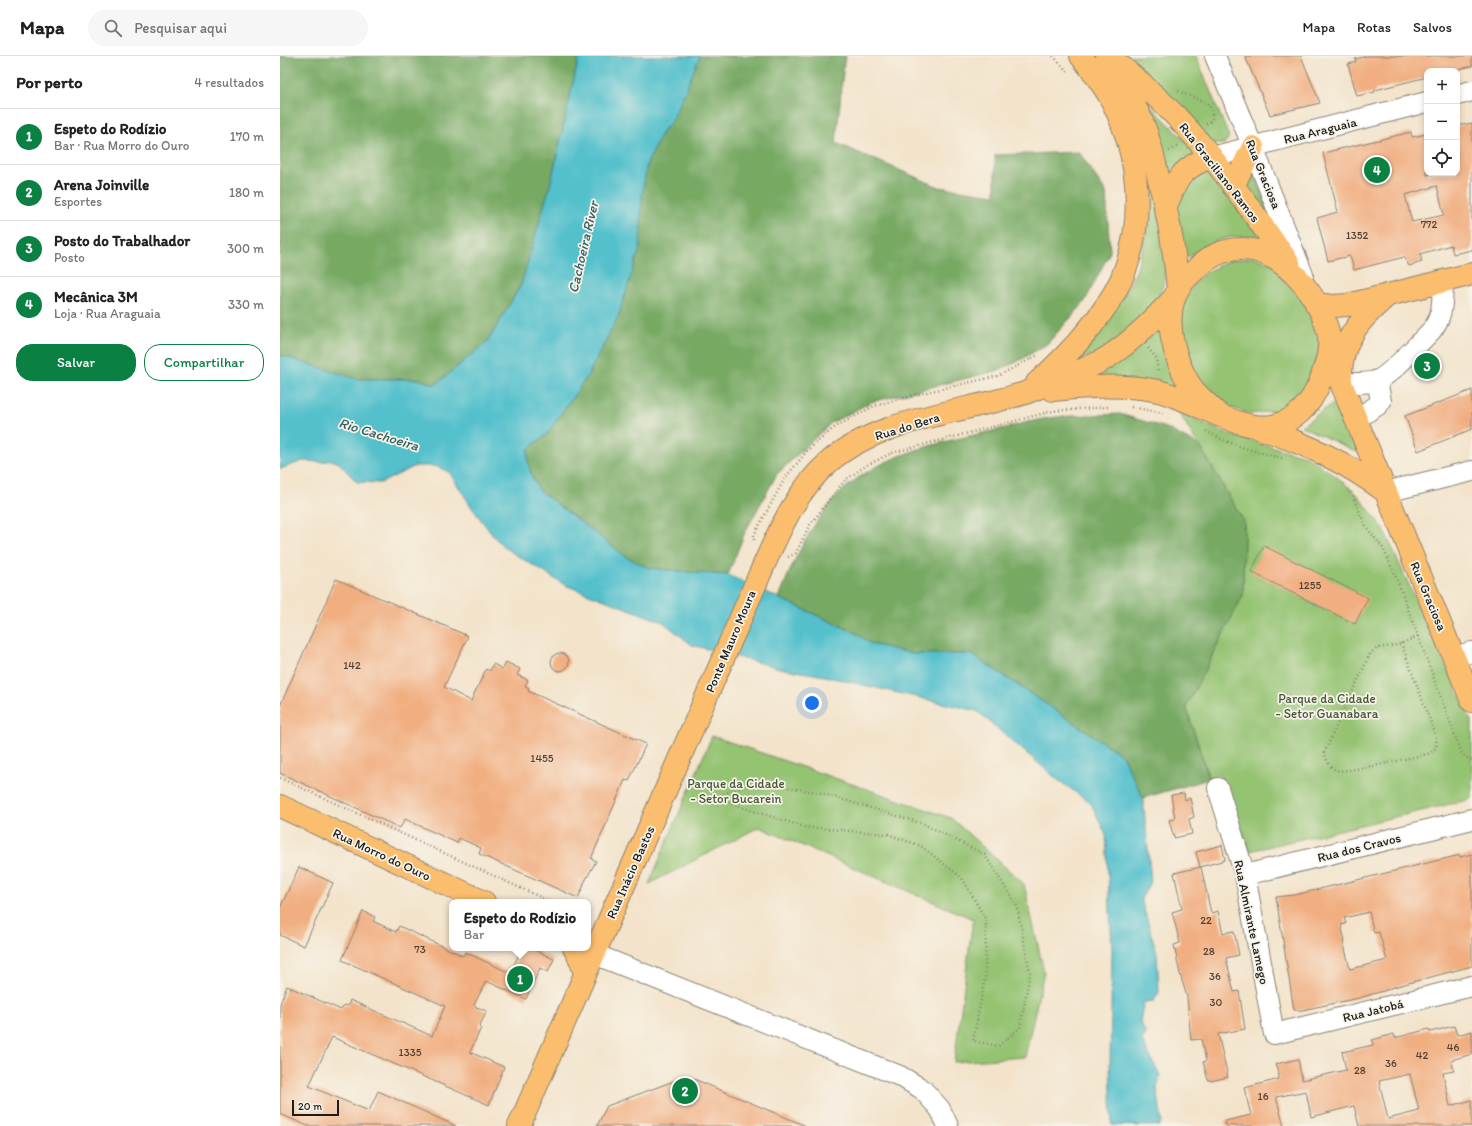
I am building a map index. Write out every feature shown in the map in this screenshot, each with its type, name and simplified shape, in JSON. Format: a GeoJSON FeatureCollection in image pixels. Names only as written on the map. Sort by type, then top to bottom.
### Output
{"type":"FeatureCollection","features":[{"type":"Feature","properties":{"kind":"main road"},"geometry":{"type":"LineString","coordinates":[[1090,56],[1116,79],[1132,100],[1145,127],[1165,209],[1176,264],[1177,293],[1172,309],[1171,325],[1177,358],[1191,386],[1219,414]]}},
{"type":"Feature","properties":{"kind":"main road","name":"Rua Graciliano Ramos"},"geometry":{"type":"LineString","coordinates":[[1107,56],[1155,96],[1194,135],[1212,157],[1310,294]]}},
{"type":"Feature","properties":{"kind":"main road"},"geometry":{"type":"LineString","coordinates":[[1028,392],[1060,361],[1086,332],[1108,301],[1123,274],[1133,242],[1137,213],[1137,189],[1134,164],[1125,130],[1112,100],[1097,76],[1075,64]]}},
{"type":"Feature","properties":{"kind":"main road"},"geometry":{"type":"LineString","coordinates":[[1233,186],[1253,147]]}},
{"type":"Feature","properties":{"kind":"main road"},"geometry":{"type":"LineString","coordinates":[[1165,209],[1175,183],[1181,175],[1189,167],[1212,157]]}},
{"type":"Feature","properties":{"kind":"main road","name":"Rua do Bera"},"geometry":{"type":"LineString","coordinates":[[759,576],[781,527],[794,503],[829,462],[855,443],[890,428],[1028,392],[1085,369],[1107,358],[1138,334],[1177,293],[1190,275],[1200,265],[1214,255],[1232,249],[1249,249],[1266,254],[1285,266],[1310,294]]}},
{"type":"Feature","properties":{"kind":"main road"},"geometry":{"type":"LineString","coordinates":[[1310,294],[1334,306],[1348,305],[1472,274]]}},
{"type":"Feature","properties":{"kind":"main road"},"geometry":{"type":"LineString","coordinates":[[1254,426],[1275,426],[1290,419],[1302,410],[1313,398],[1321,382],[1327,360],[1329,344],[1325,321],[1310,294]]}},
{"type":"Feature","properties":{"kind":"main road","name":"Rua Graciosa"},"geometry":{"type":"LineString","coordinates":[[1387,296],[1366,314],[1353,332],[1344,351],[1341,383],[1386,492],[1463,655],[1472,701]]}},
{"type":"Feature","properties":{"kind":"main road"},"geometry":{"type":"LineString","coordinates":[[1313,398],[1341,383]]}},
{"type":"Feature","properties":{"kind":"main road","name":"Rua do Bera"},"geometry":{"type":"LineString","coordinates":[[1028,392],[1106,386],[1154,390],[1172,395],[1239,422],[1254,426]]}},
{"type":"Feature","properties":{"kind":"main road"},"geometry":{"type":"LineString","coordinates":[[1254,426],[1287,437],[1332,457],[1386,492]]}},
{"type":"Feature","properties":{"kind":"main road","name":"Ponte Mauro Moura"},"geometry":{"type":"LineString","coordinates":[[702,706],[759,576]]}},
{"type":"Feature","properties":{"kind":"main road","name":"Rua Inácio Bastos"},"geometry":{"type":"LineString","coordinates":[[591,939],[609,918],[702,706]]}},
{"type":"Feature","properties":{"kind":"main road","name":"Rua Morro do Ouro"},"geometry":{"type":"LineString","coordinates":[[280,806],[478,899]]}},
{"type":"Feature","properties":{"kind":"main road"},"geometry":{"type":"LineString","coordinates":[[519,1126],[585,975],[585,951]]}},
{"type":"Feature","properties":{"kind":"street","name":"Rua Graciosa"},"geometry":{"type":"LineString","coordinates":[[1215,56],[1253,147],[1310,294]]}},
{"type":"Feature","properties":{"kind":"street"},"geometry":{"type":"LineString","coordinates":[[1460,94],[1472,91]]}},
{"type":"Feature","properties":{"kind":"street","name":"Rua Araguaia"},"geometry":{"type":"LineString","coordinates":[[1212,157],[1424,103]]}},
{"type":"Feature","properties":{"kind":"street"},"geometry":{"type":"LineString","coordinates":[[1341,383],[1367,382],[1377,380],[1387,374],[1438,324],[1441,314],[1443,282]]}},
{"type":"Feature","properties":{"kind":"street"},"geometry":{"type":"LineString","coordinates":[[1356,419],[1382,401],[1377,380]]}},
{"type":"Feature","properties":{"kind":"street"},"geometry":{"type":"LineString","coordinates":[[1386,492],[1472,471]]}},
{"type":"Feature","properties":{"kind":"street","name":"Rua Almirante Lamego"},"geometry":{"type":"LineString","coordinates":[[1218,788],[1245,875],[1274,1034]]}},
{"type":"Feature","properties":{"kind":"street","name":"Rua dos Cravos"},"geometry":{"type":"LineString","coordinates":[[1245,875],[1472,819]]}},
{"type":"Feature","properties":{"kind":"street"},"geometry":{"type":"LineString","coordinates":[[591,948],[900,1076],[922,1089],[940,1109],[948,1126]]}},
{"type":"Feature","properties":{"kind":"street","name":"Rua Jatobá"},"geometry":{"type":"LineString","coordinates":[[1274,1034],[1472,986]]}},
{"type":"Feature","properties":{"kind":"path"},"geometry":{"type":"LineString","coordinates":[[1053,56],[1075,64]]}},
{"type":"Feature","properties":{"kind":"path"},"geometry":{"type":"LineString","coordinates":[[754,542],[754,535],[785,478],[807,451],[835,427],[874,406],[914,395],[998,376],[1039,354]]}},
{"type":"Feature","properties":{"kind":"path"},"geometry":{"type":"LineString","coordinates":[[784,560],[796,553],[810,526],[845,480],[867,465],[892,453],[1053,410],[1114,406]]}},
{"type":"Feature","properties":{"kind":"path"},"geometry":{"type":"LineString","coordinates":[[1128,407],[1164,414]]}},
{"type":"Feature","properties":{"kind":"path"},"geometry":{"type":"LineString","coordinates":[[1206,431],[1219,438],[1254,452],[1286,458]]}},
{"type":"Feature","properties":{"kind":"path"},"geometry":{"type":"LineString","coordinates":[[1347,487],[1352,493],[1366,527],[1383,548],[1398,582],[1462,754],[1472,761]]}},
{"type":"Feature","properties":{"kind":"path"},"geometry":{"type":"LineString","coordinates":[[1401,643],[1435,734],[1437,746],[1432,752],[1427,754],[1369,767],[1344,771],[1336,770],[1328,763],[1324,753],[1370,654],[1376,648],[1395,646],[1401,643],[1418,636]]}},
{"type":"Feature","properties":{"kind":"path"},"geometry":{"type":"LineString","coordinates":[[280,778],[544,899]]}},
{"type":"Feature","properties":{"kind":"path"},"geometry":{"type":"LineString","coordinates":[[757,782],[821,793],[924,824],[985,855],[1016,906],[1030,973],[1020,1028],[998,1046],[973,1041],[984,979],[986,920],[962,878],[921,846],[887,834],[805,827],[753,811],[715,797],[757,782]]}},
{"type":"Feature","properties":{"kind":"green space"},"geometry":{"type":"Polygon","coordinates":[[[280,56],[579,56],[551,182],[521,285],[488,341],[435,385],[419,379],[357,379],[280,355],[280,56]]]}},
{"type":"Feature","properties":{"kind":"green space"},"geometry":{"type":"Polygon","coordinates":[[[700,56],[846,56],[844,62],[836,143],[939,187],[995,195],[995,155],[1079,152],[1106,192],[1110,252],[1084,303],[1047,344],[1017,362],[996,371],[871,402],[831,423],[777,474],[745,532],[728,575],[649,568],[627,558],[540,491],[530,471],[528,461],[528,449],[547,434],[588,375],[618,317],[647,164],[662,132],[672,121],[700,56]]]}},
{"type":"Feature","properties":{"kind":"green space"},"geometry":{"type":"Polygon","coordinates":[[[1119,56],[1196,56],[1229,137],[1224,144],[1212,144],[1119,56]]]}},
{"type":"Feature","properties":{"kind":"green space"},"geometry":{"type":"Polygon","coordinates":[[[1141,100],[1153,108],[1200,156],[1171,179],[1153,126],[1141,100]]]}},
{"type":"Feature","properties":{"kind":"green space"},"geometry":{"type":"Polygon","coordinates":[[[1250,160],[1270,216],[1244,179],[1250,160]]]}},
{"type":"Feature","properties":{"kind":"green space"},"geometry":{"type":"Polygon","coordinates":[[[1152,170],[1169,266],[1157,300],[1144,318],[1105,349],[1065,368],[1092,343],[1123,297],[1137,269],[1147,228],[1148,188],[1145,171],[1152,170]]]}},
{"type":"Feature","properties":{"kind":"green space"},"geometry":{"type":"Polygon","coordinates":[[[1211,172],[1260,237],[1247,236],[1223,239],[1207,245],[1184,259],[1177,215],[1182,196],[1196,179],[1211,172]]]}},
{"type":"Feature","properties":{"kind":"green space"},"geometry":{"type":"Polygon","coordinates":[[[1254,257],[1276,266],[1319,319],[1322,347],[1303,396],[1279,410],[1251,414],[1224,406],[1202,389],[1181,352],[1178,326],[1184,298],[1202,275],[1227,261],[1254,257]]]}},
{"type":"Feature","properties":{"kind":"green space"},"geometry":{"type":"Polygon","coordinates":[[[1164,322],[1183,388],[1077,380],[1164,322]]]}},
{"type":"Feature","properties":{"kind":"green space"},"geometry":{"type":"Polygon","coordinates":[[[1335,402],[1338,403],[1359,453],[1301,426],[1335,402]]]}},
{"type":"Feature","properties":{"kind":"green space","name":"Parque da Cidade - Setor Guanabara"},"geometry":{"type":"Polygon","coordinates":[[[1178,411],[1231,435],[1308,457],[1337,477],[1358,495],[1383,528],[1472,723],[1472,799],[1250,851],[1219,774],[1209,779],[1186,707],[1243,595],[1244,522],[1178,411]]]}},
{"type":"Feature","properties":{"kind":"green space"},"geometry":{"type":"Polygon","coordinates":[[[1120,414],[1166,428],[1200,446],[1244,522],[1243,595],[1186,707],[1209,779],[1143,798],[1122,755],[971,654],[914,654],[871,644],[856,633],[779,598],[797,555],[822,514],[841,492],[858,478],[876,467],[914,450],[1034,421],[1065,416],[1120,414]]]}},
{"type":"Feature","properties":{"kind":"green space","name":"Parque da Cidade - Setor Bucarein"},"geometry":{"type":"Polygon","coordinates":[[[712,736],[951,818],[1024,884],[1044,972],[1025,1057],[954,1062],[973,919],[759,827],[649,884],[712,736]]]}},
{"type":"Feature","properties":{"kind":"water"},"geometry":{"type":"Polygon","coordinates":[[[579,56],[700,56],[672,121],[662,132],[647,164],[642,196],[640,248],[618,317],[588,375],[547,434],[528,449],[529,466],[537,486],[540,491],[628,558],[649,568],[728,575],[856,633],[871,644],[914,654],[971,654],[1122,755],[1143,798],[1151,881],[1141,899],[1157,953],[1159,992],[1154,1001],[1144,1002],[1140,1021],[1146,1034],[1142,1041],[1160,1076],[1157,1088],[1162,1122],[1159,1126],[1112,1125],[1110,1065],[1112,949],[1106,835],[1091,803],[1058,780],[977,711],[824,676],[779,668],[692,645],[663,622],[565,585],[505,548],[494,537],[473,509],[449,472],[435,466],[415,466],[381,483],[357,482],[339,463],[331,460],[322,462],[303,461],[280,469],[280,355],[357,379],[419,379],[435,385],[488,341],[521,285],[551,182],[579,56]]]}},
{"type":"Feature","properties":{"kind":"building"},"geometry":{"type":"Polygon","coordinates":[[[1245,56],[1301,56],[1320,103],[1270,115],[1245,56]]]}},
{"type":"Feature","properties":{"kind":"building"},"geometry":{"type":"Polygon","coordinates":[[[1367,56],[1472,56],[1472,66],[1460,69],[1424,68],[1424,78],[1357,96],[1348,64],[1356,62],[1355,59],[1367,56]]]}},
{"type":"Feature","properties":{"kind":"building"},"geometry":{"type":"Polygon","coordinates":[[[1472,123],[1472,250],[1453,254],[1451,245],[1420,254],[1422,262],[1409,266],[1404,257],[1354,270],[1350,256],[1328,261],[1317,218],[1338,212],[1323,153],[1411,132],[1412,137],[1424,135],[1424,176],[1460,176],[1460,125],[1472,123]],[[1437,186],[1405,195],[1412,222],[1444,215],[1437,186]]]}},
{"type":"Feature","properties":{"kind":"building"},"geometry":{"type":"Polygon","coordinates":[[[1472,390],[1472,429],[1418,451],[1405,416],[1472,390]]]}},
{"type":"Feature","properties":{"kind":"building"},"geometry":{"type":"Polygon","coordinates":[[[1264,546],[1368,598],[1355,624],[1251,572],[1264,546]]]}},
{"type":"Feature","properties":{"kind":"building"},"geometry":{"type":"Polygon","coordinates":[[[336,579],[468,636],[444,687],[471,701],[486,669],[490,671],[493,664],[503,669],[506,662],[520,669],[517,675],[528,680],[525,686],[529,688],[528,691],[646,744],[629,781],[625,780],[591,859],[596,861],[578,898],[479,854],[481,848],[459,838],[457,843],[405,819],[400,828],[280,773],[280,706],[336,579]]]}},
{"type":"Feature","properties":{"kind":"building"},"geometry":{"type":"Polygon","coordinates":[[[556,653],[564,653],[569,658],[567,669],[564,671],[556,671],[551,666],[551,658],[556,653]]]}},
{"type":"Feature","properties":{"kind":"building"},"geometry":{"type":"Polygon","coordinates":[[[1184,793],[1185,800],[1190,798],[1194,817],[1189,819],[1192,834],[1174,838],[1169,820],[1175,819],[1171,795],[1184,793]]]}},
{"type":"Feature","properties":{"kind":"building"},"geometry":{"type":"Polygon","coordinates":[[[1222,845],[1225,860],[1200,867],[1196,852],[1222,845]]]}},
{"type":"Feature","properties":{"kind":"building"},"geometry":{"type":"Polygon","coordinates":[[[1472,854],[1472,966],[1359,998],[1302,1010],[1294,1010],[1276,897],[1295,895],[1460,855],[1460,857],[1472,854]],[[1369,912],[1344,918],[1346,924],[1341,925],[1345,941],[1343,941],[1350,969],[1387,960],[1379,932],[1374,933],[1369,912]]]}},
{"type":"Feature","properties":{"kind":"building"},"geometry":{"type":"Polygon","coordinates":[[[299,867],[333,883],[304,946],[280,935],[280,908],[299,867]]]}},
{"type":"Feature","properties":{"kind":"building"},"geometry":{"type":"Polygon","coordinates":[[[1201,867],[1211,913],[1218,911],[1223,933],[1234,931],[1239,955],[1226,958],[1234,992],[1239,991],[1245,1029],[1218,1034],[1228,1077],[1211,1081],[1208,1080],[1203,1062],[1206,1061],[1201,1039],[1191,1040],[1187,997],[1180,974],[1174,945],[1180,943],[1172,912],[1182,909],[1174,873],[1201,867]]]}},
{"type":"Feature","properties":{"kind":"building"},"geometry":{"type":"Polygon","coordinates":[[[363,911],[375,917],[373,921],[396,932],[399,926],[449,949],[449,951],[463,956],[465,952],[510,973],[521,951],[537,951],[554,959],[548,972],[540,968],[526,999],[486,981],[474,1005],[487,1011],[479,1027],[481,1028],[470,1052],[504,1067],[489,1105],[332,1037],[309,1086],[369,1111],[378,1091],[456,1126],[308,1126],[280,1114],[280,1004],[287,986],[341,1010],[344,1005],[348,1006],[350,1000],[432,1036],[445,1006],[342,960],[363,911]]]}},
{"type":"Feature","properties":{"kind":"building"},"geometry":{"type":"Polygon","coordinates":[[[1454,1026],[1457,1035],[1472,1031],[1472,1054],[1451,1060],[1454,1071],[1443,1073],[1450,1106],[1472,1100],[1472,1126],[1359,1126],[1354,1106],[1311,1117],[1306,1091],[1276,1097],[1284,1126],[1226,1126],[1225,1121],[1251,1115],[1244,1088],[1279,1079],[1276,1064],[1298,1059],[1302,1080],[1346,1070],[1342,1052],[1373,1045],[1372,1040],[1394,1034],[1395,1038],[1429,1029],[1430,1032],[1454,1026]],[[1410,1074],[1379,1081],[1388,1119],[1419,1111],[1410,1074]]]}},
{"type":"Feature","properties":{"kind":"building"},"geometry":{"type":"Polygon","coordinates":[[[687,1076],[806,1126],[597,1126],[607,1106],[687,1076]]]}},
{"type":"Feature","properties":{"kind":"place","name":"Mecânica 3M"},"geometry":{"type":"Point","coordinates":[1377,170]}},
{"type":"Feature","properties":{"kind":"place","name":"Posto do Trabalhador"},"geometry":{"type":"Point","coordinates":[1427,366]}},
{"type":"Feature","properties":{"kind":"place","name":"Espeto do Rodízio"},"geometry":{"type":"Point","coordinates":[520,979]}},
{"type":"Feature","properties":{"kind":"place","name":"Arena Joinville"},"geometry":{"type":"Point","coordinates":[685,1091]}},
{"type":"Feature","properties":{"kind":"water label","name":"Cachoeira River"},"geometry":{"type":"Point","coordinates":[583,247]}},
{"type":"Feature","properties":{"kind":"water label","name":"Rio Cachoeira"},"geometry":{"type":"Point","coordinates":[379,434]}}]}
